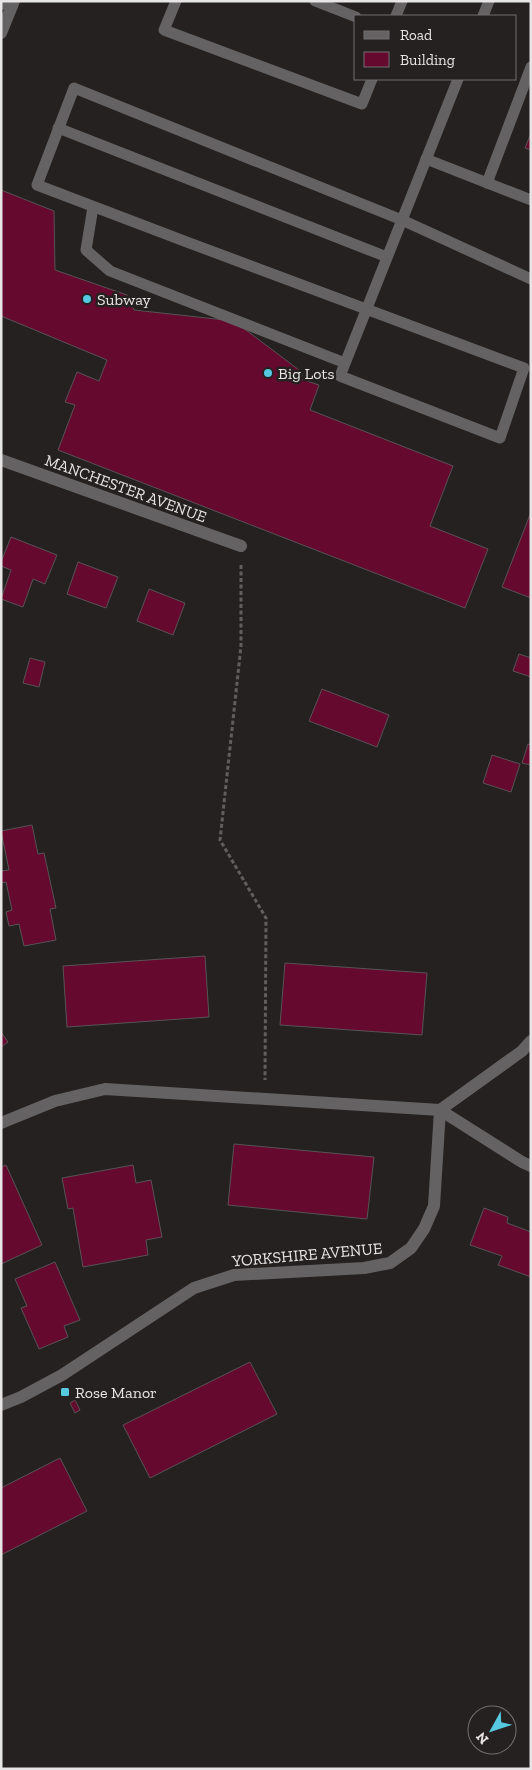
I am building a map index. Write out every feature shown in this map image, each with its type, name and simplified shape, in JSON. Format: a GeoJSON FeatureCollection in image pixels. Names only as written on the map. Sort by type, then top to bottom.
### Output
{"type":"FeatureCollection","features":[{"type":"Feature","properties":{"kind":"street"},"geometry":{"type":"LineString","coordinates":[[1,33],[9,4]]}},
{"type":"Feature","properties":{"kind":"street","name":"MANCHESTER AVENUE"},"geometry":{"type":"LineString","coordinates":[[1,460],[241,546]]}},
{"type":"Feature","properties":{"kind":"street"},"geometry":{"type":"LineString","coordinates":[[440,1110],[522,1051],[531,1041]]}},
{"type":"Feature","properties":{"kind":"street"},"geometry":{"type":"LineString","coordinates":[[1,1123],[55,1101],[104,1089],[440,1110],[531,1166]]}},
{"type":"Feature","properties":{"kind":"street","name":"YORKSHIRE AVENUE"},"geometry":{"type":"LineString","coordinates":[[1,1405],[21,1397],[62,1375],[194,1288],[234,1275],[364,1268],[390,1263],[411,1248],[424,1229],[434,1206],[440,1110]]}},
{"type":"Feature","properties":{"kind":"lane"},"geometry":{"type":"LineString","coordinates":[[176,1],[164,30],[362,104],[372,80]]}},
{"type":"Feature","properties":{"kind":"lane"},"geometry":{"type":"LineString","coordinates":[[315,1],[354,16]]}},
{"type":"Feature","properties":{"kind":"lane"},"geometry":{"type":"LineString","coordinates":[[396,15],[402,1]]}},
{"type":"Feature","properties":{"kind":"lane"},"geometry":{"type":"LineString","coordinates":[[483,15],[489,1]]}},
{"type":"Feature","properties":{"kind":"lane"},"geometry":{"type":"LineString","coordinates":[[487,183],[531,66]]}},
{"type":"Feature","properties":{"kind":"lane"},"geometry":{"type":"LineString","coordinates":[[458,80],[402,220],[365,309],[340,376],[500,438],[528,369],[365,309],[37,185],[74,88],[402,220],[531,279]]}},
{"type":"Feature","properties":{"kind":"lane"},"geometry":{"type":"LineString","coordinates":[[58,128],[387,257]]}},
{"type":"Feature","properties":{"kind":"lane"},"geometry":{"type":"LineString","coordinates":[[426,159],[531,200]]}},
{"type":"Feature","properties":{"kind":"lane"},"geometry":{"type":"LineString","coordinates":[[93,206],[86,250],[110,271],[345,363]]}},
{"type":"Feature","properties":{"kind":"path"},"geometry":{"type":"LineString","coordinates":[[241,546],[241,646],[220,840],[266,918],[265,1099]]}},
{"type":"Feature","properties":{"kind":"building"},"geometry":{"type":"Polygon","coordinates":[[[531,133],[531,150],[525,148],[531,133]]]}},
{"type":"Feature","properties":{"kind":"building"},"geometry":{"type":"Polygon","coordinates":[[[1,190],[54,211],[55,270],[127,295],[134,310],[234,321],[303,373],[301,379],[319,385],[310,410],[453,466],[430,526],[488,549],[465,608],[58,450],[75,405],[65,402],[77,372],[99,381],[107,360],[1,316],[1,190]]]}},
{"type":"Feature","properties":{"kind":"building"},"geometry":{"type":"Polygon","coordinates":[[[531,512],[531,598],[502,587],[531,512]]]}},
{"type":"Feature","properties":{"kind":"building"},"geometry":{"type":"Polygon","coordinates":[[[11,537],[57,555],[45,584],[33,579],[23,607],[1,599],[11,570],[1,566],[1,562],[11,537]]]}},
{"type":"Feature","properties":{"kind":"building"},"geometry":{"type":"Polygon","coordinates":[[[78,562],[118,577],[106,608],[67,594],[78,562]]]}},
{"type":"Feature","properties":{"kind":"building"},"geometry":{"type":"Polygon","coordinates":[[[149,589],[185,603],[173,635],[137,621],[149,589]]]}},
{"type":"Feature","properties":{"kind":"building"},"geometry":{"type":"Polygon","coordinates":[[[519,654],[531,658],[531,677],[513,671],[519,654]]]}},
{"type":"Feature","properties":{"kind":"building"},"geometry":{"type":"Polygon","coordinates":[[[30,658],[45,662],[39,687],[23,683],[30,658]]]}},
{"type":"Feature","properties":{"kind":"building"},"geometry":{"type":"Polygon","coordinates":[[[322,689],[389,715],[377,747],[309,721],[322,689]]]}},
{"type":"Feature","properties":{"kind":"building"},"geometry":{"type":"Polygon","coordinates":[[[528,744],[531,745],[531,765],[522,763],[528,744]]]}},
{"type":"Feature","properties":{"kind":"building"},"geometry":{"type":"Polygon","coordinates":[[[492,755],[520,764],[511,792],[483,783],[492,755]]]}},
{"type":"Feature","properties":{"kind":"building"},"geometry":{"type":"Polygon","coordinates":[[[32,825],[38,854],[44,853],[56,908],[50,909],[56,940],[24,946],[19,924],[9,926],[6,912],[12,910],[6,882],[1,883],[1,871],[9,870],[1,831],[32,825]]]}},
{"type":"Feature","properties":{"kind":"building"},"geometry":{"type":"Polygon","coordinates":[[[205,956],[209,1017],[67,1027],[63,966],[205,956]]]}},
{"type":"Feature","properties":{"kind":"building"},"geometry":{"type":"Polygon","coordinates":[[[285,963],[427,973],[422,1035],[280,1025],[285,963]]]}},
{"type":"Feature","properties":{"kind":"building"},"geometry":{"type":"Polygon","coordinates":[[[1,1032],[8,1042],[1,1047],[1,1032]]]}},
{"type":"Feature","properties":{"kind":"building"},"geometry":{"type":"Polygon","coordinates":[[[234,1144],[374,1157],[367,1219],[228,1205],[234,1144]]]}},
{"type":"Feature","properties":{"kind":"building"},"geometry":{"type":"Polygon","coordinates":[[[6,1165],[42,1245],[1,1264],[1,1167],[6,1165]]]}},
{"type":"Feature","properties":{"kind":"building"},"geometry":{"type":"Polygon","coordinates":[[[133,1165],[136,1183],[151,1180],[162,1237],[146,1240],[148,1255],[83,1267],[73,1208],[68,1209],[62,1178],[133,1165]]]}},
{"type":"Feature","properties":{"kind":"building"},"geometry":{"type":"Polygon","coordinates":[[[484,1208],[508,1217],[507,1223],[531,1232],[531,1277],[498,1265],[502,1256],[470,1245],[484,1208]]]}},
{"type":"Feature","properties":{"kind":"building"},"geometry":{"type":"Polygon","coordinates":[[[55,1262],[80,1320],[64,1326],[68,1337],[39,1349],[21,1308],[27,1306],[15,1279],[55,1262]]]}},
{"type":"Feature","properties":{"kind":"building"},"geometry":{"type":"Polygon","coordinates":[[[250,1362],[277,1414],[150,1478],[123,1425],[250,1362]]]}},
{"type":"Feature","properties":{"kind":"building"},"geometry":{"type":"Polygon","coordinates":[[[75,1400],[80,1410],[75,1413],[70,1403],[75,1400]]]}},
{"type":"Feature","properties":{"kind":"building"},"geometry":{"type":"Polygon","coordinates":[[[60,1458],[87,1511],[1,1555],[1,1488],[60,1458]]]}},
{"type":"Feature","properties":{"kind":"place","name":"Subway"},"geometry":{"type":"Point","coordinates":[87,299]}},
{"type":"Feature","properties":{"kind":"place","name":"Big Lots"},"geometry":{"type":"Point","coordinates":[268,373]}},
{"type":"Feature","properties":{"kind":"place","name":"Rose Manor"},"geometry":{"type":"Point","coordinates":[65,1392]}}]}
